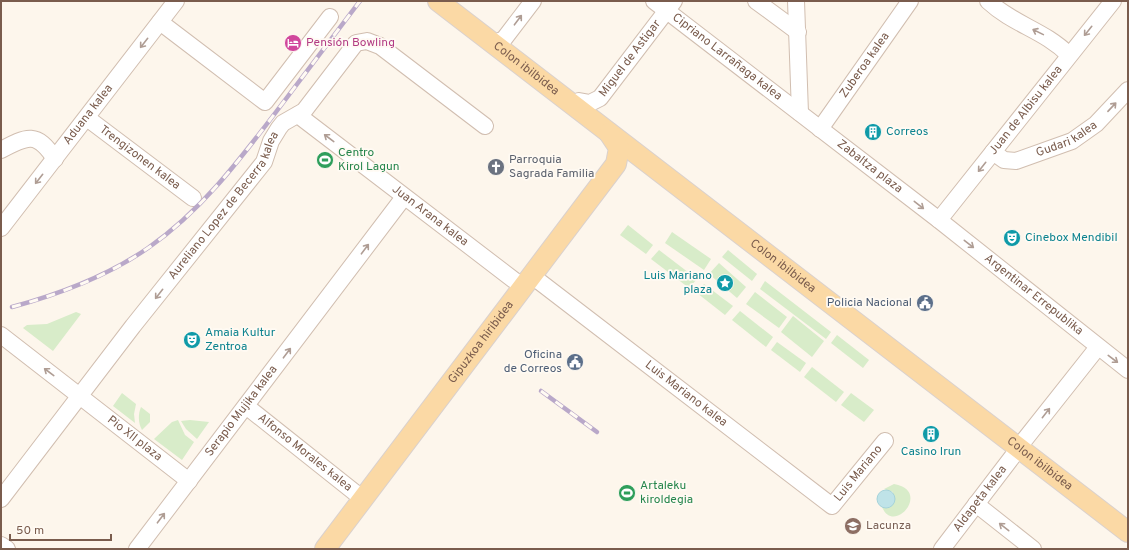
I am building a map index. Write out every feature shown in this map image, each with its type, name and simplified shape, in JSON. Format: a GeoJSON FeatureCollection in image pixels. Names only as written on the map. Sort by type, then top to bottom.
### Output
{"type":"FeatureCollection","features":[{"type":"Feature","properties":{"kind":"main road","name":"Colon ibilbidea"},"geometry":{"type":"LineString","coordinates":[[438,1],[579,101],[654,167],[1021,446],[1128,525]]}},
{"type":"Feature","properties":{"kind":"main road","name":"Colon ibilbidea"},"geometry":{"type":"LineString","coordinates":[[448,1],[495,41],[1021,446],[1128,532]]}},
{"type":"Feature","properties":{"kind":"main road","name":"Gipuzkoa hiribidea"},"geometry":{"type":"LineString","coordinates":[[615,184],[627,166],[620,138]]}},
{"type":"Feature","properties":{"kind":"main road","name":"Gipuzkoa hiribidea"},"geometry":{"type":"LineString","coordinates":[[338,549],[532,285],[616,164],[619,148],[617,142],[620,138]]}},
{"type":"Feature","properties":{"kind":"main road","name":"Gipuzkoa hiribidea"},"geometry":{"type":"LineString","coordinates":[[325,549],[532,285],[615,184],[630,168],[642,164],[654,167]]}},
{"type":"Feature","properties":{"kind":"street","name":"Aduana kalea"},"geometry":{"type":"LineString","coordinates":[[1,228],[176,1]]}},
{"type":"Feature","properties":{"kind":"street"},"geometry":{"type":"LineString","coordinates":[[495,41],[533,1]]}},
{"type":"Feature","properties":{"kind":"street"},"geometry":{"type":"LineString","coordinates":[[756,1],[798,32]]}},
{"type":"Feature","properties":{"kind":"street"},"geometry":{"type":"LineString","coordinates":[[796,1],[800,113]]}},
{"type":"Feature","properties":{"kind":"street"},"geometry":{"type":"LineString","coordinates":[[988,1],[1008,17],[1048,36],[1069,55]]}},
{"type":"Feature","properties":{"kind":"street","name":"Juan de Albisu kalea"},"geometry":{"type":"LineString","coordinates":[[939,220],[1113,1]]}},
{"type":"Feature","properties":{"kind":"street","name":"Zuberoa kalea"},"geometry":{"type":"LineString","coordinates":[[820,129],[904,3]]}},
{"type":"Feature","properties":{"kind":"street","name":"Miguel de Astigar"},"geometry":{"type":"LineString","coordinates":[[579,101],[590,103],[600,98],[665,4]]}},
{"type":"Feature","properties":{"kind":"street","name":"Cipriano Larrañaga kalea"},"geometry":{"type":"LineString","coordinates":[[665,4],[800,113]]}},
{"type":"Feature","properties":{"kind":"street"},"geometry":{"type":"LineString","coordinates":[[160,22],[265,102],[330,17]]}},
{"type":"Feature","properties":{"kind":"street","name":"Aureliano Lopez de Becerra kalea"},"geometry":{"type":"LineString","coordinates":[[1,499],[80,395],[264,162],[271,141],[283,123],[304,111],[356,42],[367,41],[380,46],[485,126]]}},
{"type":"Feature","properties":{"kind":"street","name":"Gudari kalea"},"geometry":{"type":"LineString","coordinates":[[993,152],[1004,160],[1016,161],[1072,141],[1096,124],[1128,90]]}},
{"type":"Feature","properties":{"kind":"street","name":"Zabaltza plaza"},"geometry":{"type":"LineString","coordinates":[[800,113],[939,220]]}},
{"type":"Feature","properties":{"kind":"street","name":"Juan Arana kalea"},"geometry":{"type":"LineString","coordinates":[[294,117],[404,197],[532,285]]}},
{"type":"Feature","properties":{"kind":"street","name":"Trengizonen kalea"},"geometry":{"type":"LineString","coordinates":[[87,118],[193,198]]}},
{"type":"Feature","properties":{"kind":"street"},"geometry":{"type":"LineString","coordinates":[[1,150],[23,139],[38,139],[47,146],[55,159]]}},
{"type":"Feature","properties":{"kind":"street","name":"Serapio Mujika kalea"},"geometry":{"type":"LineString","coordinates":[[138,549],[404,197]]}},
{"type":"Feature","properties":{"kind":"street","name":"Argentinar Errepublika"},"geometry":{"type":"LineString","coordinates":[[939,220],[1128,370]]}},
{"type":"Feature","properties":{"kind":"street","name":"Luis Mariano kalea"},"geometry":{"type":"LineString","coordinates":[[532,285],[832,506]]}},
{"type":"Feature","properties":{"kind":"street","name":"Pio XII plaza"},"geometry":{"type":"LineString","coordinates":[[1,335],[189,481]]}},
{"type":"Feature","properties":{"kind":"street","name":"Aldapeta kalea"},"geometry":{"type":"LineString","coordinates":[[942,549],[1098,347]]}},
{"type":"Feature","properties":{"kind":"street","name":"Alfonso Morales kalea"},"geometry":{"type":"LineString","coordinates":[[246,406],[363,499]]}},
{"type":"Feature","properties":{"kind":"street","name":"Luis Mariano"},"geometry":{"type":"LineString","coordinates":[[832,506],[885,441]]}},
{"type":"Feature","properties":{"kind":"street"},"geometry":{"type":"LineString","coordinates":[[976,504],[1033,549]]}},
{"type":"Feature","properties":{"kind":"street"},"geometry":{"type":"LineString","coordinates":[[1,545],[7,549]]}},
{"type":"Feature","properties":{"kind":"green space"},"geometry":{"type":"Polygon","coordinates":[[[628,225],[653,245],[646,254],[620,235],[628,225]]]}},
{"type":"Feature","properties":{"kind":"green space"},"geometry":{"type":"Polygon","coordinates":[[[672,232],[711,259],[704,270],[665,243],[672,232]]]}},
{"type":"Feature","properties":{"kind":"green space"},"geometry":{"type":"Polygon","coordinates":[[[659,250],[697,279],[689,288],[651,259],[659,250]]]}},
{"type":"Feature","properties":{"kind":"green space"},"geometry":{"type":"Polygon","coordinates":[[[728,250],[757,274],[752,281],[722,257],[728,250]]]}},
{"type":"Feature","properties":{"kind":"green space"},"geometry":{"type":"Polygon","coordinates":[[[719,263],[746,287],[737,298],[709,274],[719,263]]]}},
{"type":"Feature","properties":{"kind":"green space"},"geometry":{"type":"Polygon","coordinates":[[[765,281],[831,332],[826,339],[760,289],[765,281]]]}},
{"type":"Feature","properties":{"kind":"green space"},"geometry":{"type":"Polygon","coordinates":[[[704,284],[733,306],[725,315],[697,293],[704,284]]]}},
{"type":"Feature","properties":{"kind":"green space"},"geometry":{"type":"Polygon","coordinates":[[[755,292],[787,317],[779,328],[746,304],[755,292]]]}},
{"type":"Feature","properties":{"kind":"green space"},"geometry":{"type":"Polygon","coordinates":[[[740,311],[773,337],[766,347],[732,320],[740,311]]]}},
{"type":"Feature","properties":{"kind":"green space"},"geometry":{"type":"Polygon","coordinates":[[[76,312],[81,314],[53,351],[23,328],[27,325],[47,324],[76,312]]]}},
{"type":"Feature","properties":{"kind":"green space"},"geometry":{"type":"Polygon","coordinates":[[[793,316],[824,341],[812,357],[781,332],[793,316]]]}},
{"type":"Feature","properties":{"kind":"green space"},"geometry":{"type":"Polygon","coordinates":[[[837,335],[869,360],[863,368],[831,343],[837,335]]]}},
{"type":"Feature","properties":{"kind":"green space"},"geometry":{"type":"Polygon","coordinates":[[[777,342],[806,363],[800,372],[771,350],[777,342]]]}},
{"type":"Feature","properties":{"kind":"green space"},"geometry":{"type":"Polygon","coordinates":[[[812,367],[844,392],[836,402],[804,377],[812,367]]]}},
{"type":"Feature","properties":{"kind":"green space"},"geometry":{"type":"Polygon","coordinates":[[[122,393],[136,404],[134,414],[135,423],[113,406],[122,393]]]}},
{"type":"Feature","properties":{"kind":"green space"},"geometry":{"type":"Polygon","coordinates":[[[851,393],[874,410],[864,422],[841,405],[851,393]]]}},
{"type":"Feature","properties":{"kind":"green space"},"geometry":{"type":"Polygon","coordinates":[[[141,407],[150,414],[150,422],[142,430],[139,418],[141,407]]]}},
{"type":"Feature","properties":{"kind":"green space"},"geometry":{"type":"Polygon","coordinates":[[[178,420],[185,435],[194,442],[182,460],[154,439],[172,422],[178,420]]]}},
{"type":"Feature","properties":{"kind":"green space"},"geometry":{"type":"Polygon","coordinates":[[[190,420],[209,422],[197,439],[186,429],[181,421],[190,420]]]}},
{"type":"Feature","properties":{"kind":"green space"},"geometry":{"type":"Polygon","coordinates":[[[894,484],[905,488],[910,494],[910,502],[907,509],[901,514],[894,516],[888,515],[882,507],[888,508],[893,492],[884,489],[894,484]]]}},
{"type":"Feature","properties":{"kind":"water"},"geometry":{"type":"Polygon","coordinates":[[[882,490],[890,490],[895,495],[893,506],[890,508],[882,508],[877,503],[877,495],[882,490]]]}},
{"type":"Feature","properties":{"kind":"railway"},"geometry":{"type":"LineString","coordinates":[[12,307],[82,284],[116,268],[148,248],[185,219],[233,168],[360,1]]}},
{"type":"Feature","properties":{"kind":"railway"},"geometry":{"type":"LineString","coordinates":[[541,391],[597,432]]}},
{"type":"Feature","properties":{"kind":"place","name":"Pensión Bowling"},"geometry":{"type":"Point","coordinates":[293,43]}},
{"type":"Feature","properties":{"kind":"place","name":"Correos"},"geometry":{"type":"Point","coordinates":[873,132]}},
{"type":"Feature","properties":{"kind":"place","name":"Centro Kirol Lagun"},"geometry":{"type":"Point","coordinates":[325,160]}},
{"type":"Feature","properties":{"kind":"place","name":"Parroquia Sagrada Familia"},"geometry":{"type":"Point","coordinates":[496,167]}},
{"type":"Feature","properties":{"kind":"place","name":"Cinebox Mendibil"},"geometry":{"type":"Point","coordinates":[1012,238]}},
{"type":"Feature","properties":{"kind":"place","name":"Luis Mariano plaza"},"geometry":{"type":"Point","coordinates":[725,283]}},
{"type":"Feature","properties":{"kind":"place","name":"Policia Nacional"},"geometry":{"type":"Point","coordinates":[925,303]}},
{"type":"Feature","properties":{"kind":"place","name":"Amaia Kultur Zentroa"},"geometry":{"type":"Point","coordinates":[192,340]}},
{"type":"Feature","properties":{"kind":"place","name":"Oficina de Correos"},"geometry":{"type":"Point","coordinates":[575,362]}},
{"type":"Feature","properties":{"kind":"place","name":"Casino Irun"},"geometry":{"type":"Point","coordinates":[931,434]}},
{"type":"Feature","properties":{"kind":"place","name":"Artaleku kiroldegia"},"geometry":{"type":"Point","coordinates":[627,493]}},
{"type":"Feature","properties":{"kind":"place","name":"Lacunza"},"geometry":{"type":"Point","coordinates":[853,526]}}]}
